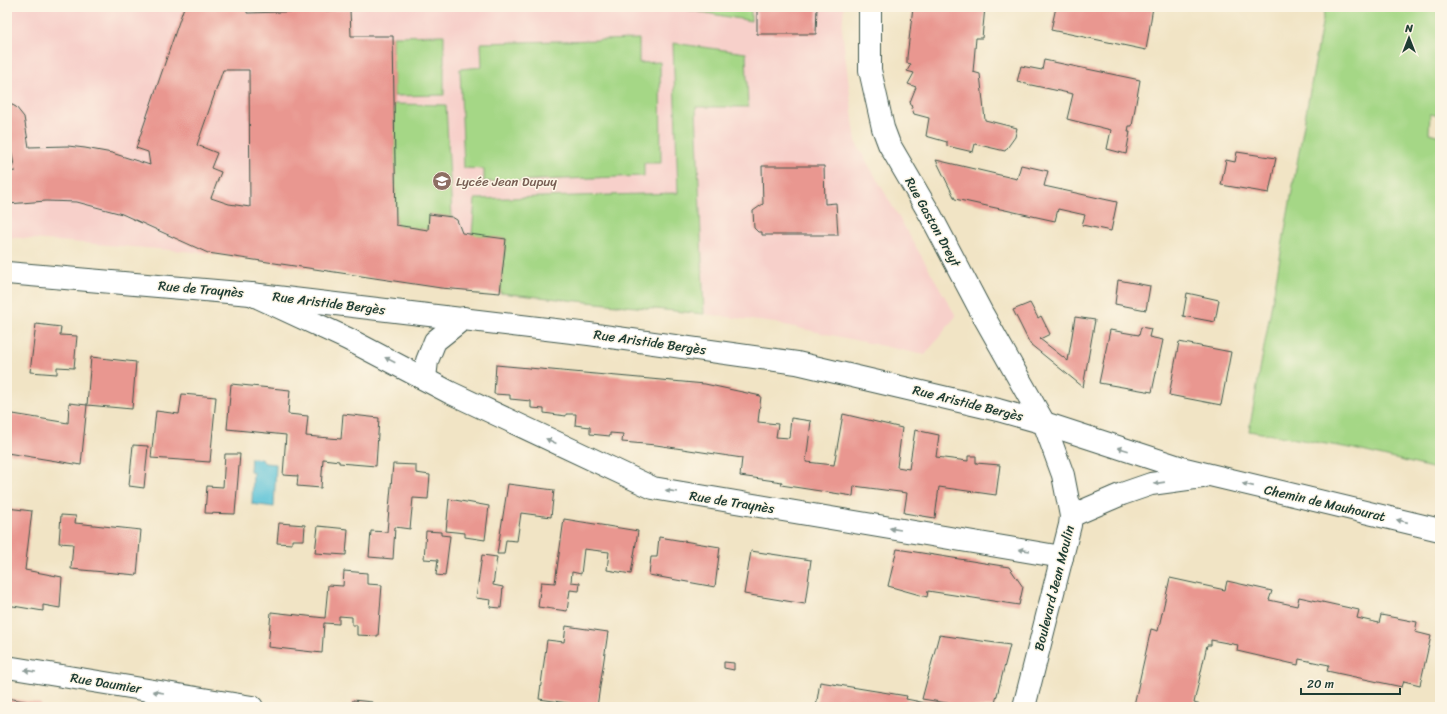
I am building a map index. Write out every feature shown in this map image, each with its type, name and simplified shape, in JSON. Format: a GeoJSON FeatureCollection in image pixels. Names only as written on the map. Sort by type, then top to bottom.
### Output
{"type":"FeatureCollection","features":[{"type":"Feature","properties":{"kind":"street","name":"Rue Gaston Dreyt"},"geometry":{"type":"LineString","coordinates":[[870,7],[870,70],[883,128],[889,144],[931,216],[983,315],[1044,423]]}},
{"type":"Feature","properties":{"kind":"street","name":"Rue de Traynès"},"geometry":{"type":"LineString","coordinates":[[7,272],[251,294],[348,339],[425,378],[449,392],[653,488],[1062,556]]}},
{"type":"Feature","properties":{"kind":"street","name":"Rue Aristide Bergès"},"geometry":{"type":"LineString","coordinates":[[251,294],[464,318],[797,363],[978,405],[1044,423]]}},
{"type":"Feature","properties":{"kind":"street"},"geometry":{"type":"LineString","coordinates":[[425,378],[427,361],[435,341],[464,318]]}},
{"type":"Feature","properties":{"kind":"street","name":"Chemin de Mauhourat"},"geometry":{"type":"LineString","coordinates":[[1044,423],[1185,469],[1440,530]]}},
{"type":"Feature","properties":{"kind":"street","name":"Boulevard Jean Moulin"},"geometry":{"type":"LineString","coordinates":[[1024,707],[1071,516],[1062,475],[1044,423]]}},
{"type":"Feature","properties":{"kind":"street","name":"Chemin de Mauhourat"},"geometry":{"type":"LineString","coordinates":[[1071,516],[1122,494],[1151,484],[1211,475]]}},
{"type":"Feature","properties":{"kind":"street","name":"Rue Daumier"},"geometry":{"type":"LineString","coordinates":[[7,667],[249,707]]}},
{"type":"Feature","properties":{"kind":"shaded area","name":"Lycée Jean Dupuy"},"geometry":{"type":"Polygon","coordinates":[[[7,7],[844,7],[842,29],[856,143],[956,316],[925,355],[775,323],[704,314],[441,288],[208,253],[7,237],[7,7]]]}},
{"type":"Feature","properties":{"kind":"green space"},"geometry":{"type":"Polygon","coordinates":[[[673,7],[751,7],[751,21],[673,7]]]}},
{"type":"Feature","properties":{"kind":"green space"},"geometry":{"type":"Polygon","coordinates":[[[1325,7],[1440,7],[1440,116],[1430,114],[1429,133],[1440,136],[1440,470],[1350,448],[1249,431],[1325,7]]]}},
{"type":"Feature","properties":{"kind":"green space"},"geometry":{"type":"Polygon","coordinates":[[[444,35],[444,95],[394,96],[393,36],[444,35]]]}},
{"type":"Feature","properties":{"kind":"green space"},"geometry":{"type":"Polygon","coordinates":[[[639,39],[639,63],[660,62],[661,163],[644,163],[644,176],[484,182],[484,169],[464,168],[460,69],[482,67],[481,43],[639,39]]]}},
{"type":"Feature","properties":{"kind":"green space"},"geometry":{"type":"Polygon","coordinates":[[[673,43],[746,53],[748,107],[696,107],[704,314],[500,293],[506,239],[472,235],[475,199],[678,193],[673,43]]]}},
{"type":"Feature","properties":{"kind":"green space"},"geometry":{"type":"Polygon","coordinates":[[[394,104],[446,105],[452,217],[429,214],[428,230],[396,225],[394,104]]]}},
{"type":"Feature","properties":{"kind":"water"},"geometry":{"type":"Polygon","coordinates":[[[251,458],[261,459],[265,463],[276,464],[274,507],[252,504],[253,472],[250,471],[251,458]]]}},
{"type":"Feature","properties":{"kind":"building"},"geometry":{"type":"Polygon","coordinates":[[[184,7],[247,7],[247,13],[350,10],[351,36],[393,36],[396,225],[428,230],[429,214],[452,217],[457,220],[462,233],[506,239],[500,293],[441,288],[208,253],[122,214],[77,202],[46,201],[8,204],[7,172],[15,171],[8,132],[7,133],[7,102],[16,107],[24,117],[29,147],[68,146],[85,148],[112,153],[150,165],[148,152],[136,148],[184,7]],[[223,70],[197,145],[217,153],[211,168],[221,172],[211,198],[229,204],[250,207],[249,70],[223,70]]]}},
{"type":"Feature","properties":{"kind":"building"},"geometry":{"type":"Polygon","coordinates":[[[757,7],[817,7],[816,34],[757,34],[757,7]]]}},
{"type":"Feature","properties":{"kind":"building"},"geometry":{"type":"Polygon","coordinates":[[[913,7],[985,7],[982,38],[976,38],[973,72],[980,74],[985,120],[1017,128],[1015,137],[1005,151],[975,144],[973,152],[947,146],[947,142],[926,136],[929,118],[914,114],[910,102],[916,87],[908,84],[914,73],[907,71],[911,64],[907,63],[907,57],[913,7]]]}},
{"type":"Feature","properties":{"kind":"building"},"geometry":{"type":"Polygon","coordinates":[[[1056,7],[1153,7],[1146,50],[1051,30],[1056,7]]]}},
{"type":"Feature","properties":{"kind":"building"},"geometry":{"type":"Polygon","coordinates":[[[1044,60],[1140,80],[1132,126],[1129,126],[1128,132],[1130,132],[1126,154],[1107,149],[1111,130],[1067,119],[1073,94],[1017,82],[1021,66],[1042,70],[1044,60]]]}},
{"type":"Feature","properties":{"kind":"building"},"geometry":{"type":"Polygon","coordinates":[[[1237,152],[1276,158],[1269,193],[1221,185],[1226,160],[1235,162],[1237,152]]]}},
{"type":"Feature","properties":{"kind":"building"},"geometry":{"type":"Polygon","coordinates":[[[936,160],[1017,179],[1021,165],[1048,171],[1044,186],[1117,202],[1111,231],[1082,225],[1085,215],[1058,209],[1055,221],[955,199],[936,160]]]}},
{"type":"Feature","properties":{"kind":"building"},"geometry":{"type":"Polygon","coordinates":[[[762,166],[824,166],[825,204],[836,203],[838,235],[762,235],[762,232],[758,232],[754,228],[753,211],[763,204],[762,166]]]}},
{"type":"Feature","properties":{"kind":"building"},"geometry":{"type":"Polygon","coordinates":[[[1118,280],[1150,286],[1146,310],[1115,304],[1118,280]]]}},
{"type":"Feature","properties":{"kind":"building"},"geometry":{"type":"Polygon","coordinates":[[[1187,293],[1219,300],[1215,322],[1183,316],[1187,293]]]}},
{"type":"Feature","properties":{"kind":"building"},"geometry":{"type":"Polygon","coordinates":[[[1030,303],[1038,318],[1041,316],[1050,334],[1040,339],[1068,361],[1075,317],[1095,320],[1083,387],[1030,344],[1013,310],[1030,303]]]}},
{"type":"Feature","properties":{"kind":"building"},"geometry":{"type":"Polygon","coordinates":[[[36,324],[61,327],[60,335],[77,336],[74,368],[57,367],[57,374],[30,372],[36,324]]]}},
{"type":"Feature","properties":{"kind":"building"},"geometry":{"type":"Polygon","coordinates":[[[1141,327],[1151,329],[1149,337],[1163,340],[1152,392],[1099,383],[1110,330],[1139,335],[1141,327]]]}},
{"type":"Feature","properties":{"kind":"building"},"geometry":{"type":"Polygon","coordinates":[[[1179,342],[1231,352],[1221,405],[1169,395],[1179,342]]]}},
{"type":"Feature","properties":{"kind":"building"},"geometry":{"type":"Polygon","coordinates":[[[91,357],[136,362],[132,409],[87,405],[91,357]]]}},
{"type":"Feature","properties":{"kind":"building"},"geometry":{"type":"Polygon","coordinates":[[[496,365],[705,384],[761,396],[758,422],[778,424],[776,437],[789,438],[791,418],[811,421],[806,462],[834,465],[843,414],[902,428],[897,467],[909,469],[915,430],[939,435],[936,457],[968,461],[968,456],[976,456],[976,463],[1000,465],[996,495],[939,487],[935,518],[904,513],[907,493],[854,486],[853,496],[781,485],[782,482],[740,476],[742,458],[656,445],[622,442],[623,434],[610,433],[610,436],[590,434],[590,427],[575,425],[576,414],[566,414],[566,416],[544,413],[544,409],[531,408],[531,401],[510,399],[510,395],[494,394],[496,365]]]}},
{"type":"Feature","properties":{"kind":"building"},"geometry":{"type":"Polygon","coordinates":[[[231,384],[290,390],[288,414],[308,416],[306,436],[341,439],[343,414],[379,418],[376,466],[339,463],[339,461],[323,459],[321,488],[297,486],[298,476],[283,475],[286,435],[227,429],[231,384]]]}},
{"type":"Feature","properties":{"kind":"building"},"geometry":{"type":"Polygon","coordinates":[[[182,394],[216,397],[210,462],[151,458],[156,411],[179,414],[182,394]]]}},
{"type":"Feature","properties":{"kind":"building"},"geometry":{"type":"Polygon","coordinates":[[[69,403],[87,405],[81,465],[7,453],[7,413],[68,423],[69,403]]]}},
{"type":"Feature","properties":{"kind":"building"},"geometry":{"type":"Polygon","coordinates":[[[133,445],[148,446],[144,488],[129,486],[133,445]]]}},
{"type":"Feature","properties":{"kind":"building"},"geometry":{"type":"Polygon","coordinates":[[[225,454],[240,454],[235,514],[205,513],[207,486],[223,487],[225,454]]]}},
{"type":"Feature","properties":{"kind":"building"},"geometry":{"type":"Polygon","coordinates":[[[393,464],[416,465],[416,473],[430,475],[428,499],[413,498],[410,529],[395,527],[393,559],[369,557],[371,531],[387,532],[393,464]]]}},
{"type":"Feature","properties":{"kind":"building"},"geometry":{"type":"Polygon","coordinates":[[[508,484],[554,490],[551,517],[521,513],[517,541],[506,540],[504,554],[497,554],[508,484]]]}},
{"type":"Feature","properties":{"kind":"building"},"geometry":{"type":"Polygon","coordinates":[[[449,499],[489,506],[485,540],[465,537],[465,533],[446,531],[449,499]]]}},
{"type":"Feature","properties":{"kind":"building"},"geometry":{"type":"Polygon","coordinates":[[[7,508],[32,511],[25,570],[62,577],[60,608],[43,605],[43,611],[7,605],[7,508]]]}},
{"type":"Feature","properties":{"kind":"building"},"geometry":{"type":"Polygon","coordinates":[[[61,515],[76,516],[75,523],[141,530],[137,575],[71,569],[73,544],[59,543],[61,515]]]}},
{"type":"Feature","properties":{"kind":"building"},"geometry":{"type":"Polygon","coordinates":[[[564,519],[638,531],[631,574],[607,570],[609,552],[584,549],[581,574],[572,572],[571,582],[580,583],[579,591],[570,590],[567,611],[538,607],[541,582],[555,583],[564,519]]]}},
{"type":"Feature","properties":{"kind":"building"},"geometry":{"type":"Polygon","coordinates":[[[279,523],[305,525],[304,540],[292,540],[292,544],[277,543],[279,523]]]}},
{"type":"Feature","properties":{"kind":"building"},"geometry":{"type":"Polygon","coordinates":[[[318,526],[348,529],[346,555],[315,553],[318,526]]]}},
{"type":"Feature","properties":{"kind":"building"},"geometry":{"type":"Polygon","coordinates":[[[426,531],[441,532],[441,535],[450,536],[445,576],[436,575],[438,560],[424,559],[426,531]]]}},
{"type":"Feature","properties":{"kind":"building"},"geometry":{"type":"Polygon","coordinates":[[[659,537],[720,547],[715,587],[649,575],[651,557],[657,557],[659,537]]]}},
{"type":"Feature","properties":{"kind":"building"},"geometry":{"type":"Polygon","coordinates":[[[897,549],[1009,567],[1023,587],[1019,605],[928,591],[927,597],[888,586],[897,549]]]}},
{"type":"Feature","properties":{"kind":"building"},"geometry":{"type":"Polygon","coordinates":[[[751,551],[811,560],[805,604],[744,594],[751,551]]]}},
{"type":"Feature","properties":{"kind":"building"},"geometry":{"type":"Polygon","coordinates":[[[482,555],[497,557],[493,585],[503,587],[501,608],[490,607],[491,600],[476,598],[482,555]]]}},
{"type":"Feature","properties":{"kind":"building"},"geometry":{"type":"Polygon","coordinates":[[[344,571],[367,573],[367,584],[382,585],[378,636],[357,635],[357,625],[352,625],[352,617],[339,616],[339,624],[324,623],[322,653],[268,647],[271,612],[325,618],[328,585],[343,586],[344,571]]]}},
{"type":"Feature","properties":{"kind":"building"},"geometry":{"type":"Polygon","coordinates":[[[1170,578],[1225,590],[1227,581],[1272,591],[1269,600],[1297,606],[1299,597],[1359,610],[1357,618],[1379,623],[1381,615],[1417,622],[1415,632],[1431,636],[1420,685],[1404,681],[1402,687],[1327,671],[1329,665],[1299,659],[1298,665],[1237,651],[1238,645],[1211,640],[1211,645],[1207,645],[1194,703],[1201,705],[1200,707],[1141,707],[1134,705],[1151,629],[1158,631],[1170,578]]]}},
{"type":"Feature","properties":{"kind":"building"},"geometry":{"type":"Polygon","coordinates":[[[566,626],[608,632],[597,707],[539,699],[547,640],[564,642],[566,626]]]}},
{"type":"Feature","properties":{"kind":"building"},"geometry":{"type":"Polygon","coordinates":[[[939,635],[1010,645],[994,707],[972,707],[922,699],[939,635]]]}},
{"type":"Feature","properties":{"kind":"building"},"geometry":{"type":"Polygon","coordinates":[[[724,662],[734,663],[734,670],[724,668],[724,662]]]}},
{"type":"Feature","properties":{"kind":"building"},"geometry":{"type":"Polygon","coordinates":[[[820,682],[907,696],[906,699],[946,707],[816,707],[820,682]]]}},
{"type":"Feature","properties":{"kind":"building"},"geometry":{"type":"Polygon","coordinates":[[[7,698],[41,704],[41,707],[7,707],[7,698]]]}},
{"type":"Feature","properties":{"kind":"building"},"geometry":{"type":"Polygon","coordinates":[[[353,700],[372,702],[372,707],[352,707],[353,700]]]}},
{"type":"Feature","properties":{"kind":"place","name":"Lycée Jean Dupuy"},"geometry":{"type":"Point","coordinates":[442,181]}}]}
